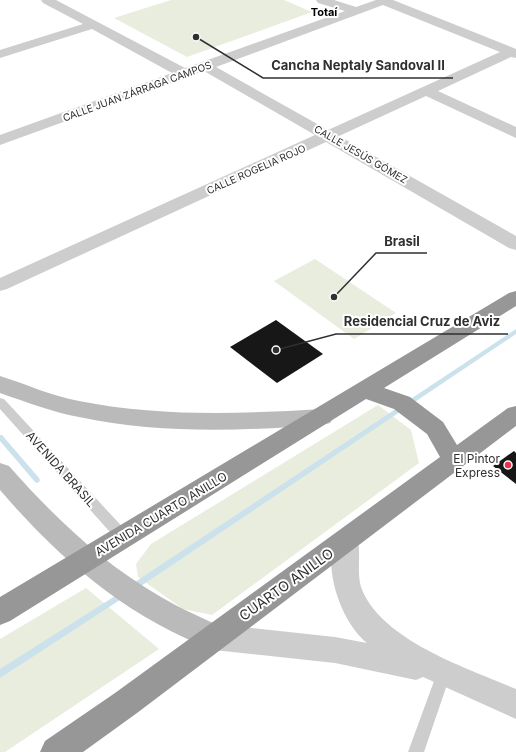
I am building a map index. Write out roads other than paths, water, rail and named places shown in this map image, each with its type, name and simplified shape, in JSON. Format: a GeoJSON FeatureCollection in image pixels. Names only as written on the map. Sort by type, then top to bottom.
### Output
{"type":"FeatureCollection","features":[{"type":"Feature","properties":{"kind":"highway"},"geometry":{"type":"LineString","coordinates":[[322,417],[516,297]]}},
{"type":"Feature","properties":{"kind":"highway"},"geometry":{"type":"LineString","coordinates":[[365,390],[402,403],[435,428],[454,460]]}},
{"type":"Feature","properties":{"kind":"highway","name":"CUARTO ANILLO"},"geometry":{"type":"LineString","coordinates":[[56,752],[126,703],[516,414]]}},
{"type":"Feature","properties":{"kind":"highway","name":"AVENIDA CUARTO ANILLO"},"geometry":{"type":"LineString","coordinates":[[0,612],[322,417]]}},
{"type":"Feature","properties":{"kind":"main road"},"geometry":{"type":"LineString","coordinates":[[0,384],[51,402],[125,416],[218,422],[271,421],[322,417]]}},
{"type":"Feature","properties":{"kind":"main road"},"geometry":{"type":"LineString","coordinates":[[0,473],[33,512],[85,561],[145,604],[184,625],[214,637]]}},
{"type":"Feature","properties":{"kind":"street"},"geometry":{"type":"LineString","coordinates":[[47,0],[185,74]]}},
{"type":"Feature","properties":{"kind":"street"},"geometry":{"type":"LineString","coordinates":[[322,0],[356,10]]}},
{"type":"Feature","properties":{"kind":"street"},"geometry":{"type":"LineString","coordinates":[[385,1],[514,53]]}},
{"type":"Feature","properties":{"kind":"street","name":"CALLE JUAN ZÁRRAGA CAMPOS"},"geometry":{"type":"LineString","coordinates":[[0,140],[185,74],[356,10],[385,1]]}},
{"type":"Feature","properties":{"kind":"street"},"geometry":{"type":"LineString","coordinates":[[0,54],[93,25]]}},
{"type":"Feature","properties":{"kind":"street","name":"CALLE ROGELIA ROJO"},"geometry":{"type":"LineString","coordinates":[[0,285],[514,53]]}},
{"type":"Feature","properties":{"kind":"street","name":"CALLE JESÚS GÓMEZ"},"geometry":{"type":"LineString","coordinates":[[205,66],[516,244]]}},
{"type":"Feature","properties":{"kind":"street"},"geometry":{"type":"LineString","coordinates":[[427,91],[516,133]]}},
{"type":"Feature","properties":{"kind":"street"},"geometry":{"type":"LineString","coordinates":[[346,540],[345,576],[349,593],[363,619],[373,630],[385,640],[444,673],[516,704]]}},
{"type":"Feature","properties":{"kind":"street"},"geometry":{"type":"LineString","coordinates":[[214,637],[335,650],[398,662],[444,673]]}},
{"type":"Feature","properties":{"kind":"lane","name":"AVENIDA BRASIL"},"geometry":{"type":"LineString","coordinates":[[0,402],[123,537]]}},
{"type":"Feature","properties":{"kind":"lane"},"geometry":{"type":"LineString","coordinates":[[416,752],[444,673]]}},
{"type":"Feature","properties":{"kind":"waterway"},"geometry":{"type":"LineString","coordinates":[[132,588],[516,331]]}},
{"type":"Feature","properties":{"kind":"waterway"},"geometry":{"type":"LineString","coordinates":[[0,437],[37,480]]}},
{"type":"Feature","properties":{"kind":"waterway"},"geometry":{"type":"LineString","coordinates":[[0,674],[123,594]]}},
{"type":"Feature","properties":{"kind":"place","name":"Cancha Neptaly Sandoval II"},"geometry":{"type":"Point","coordinates":[196,37]}},
{"type":"Feature","properties":{"kind":"place","name":"Brasil"},"geometry":{"type":"Point","coordinates":[334,297]}},
{"type":"Feature","properties":{"kind":"place","name":"Residencial Cruz de Aviz"},"geometry":{"type":"Point","coordinates":[276,350]}},
{"type":"Feature","properties":{"kind":"place","name":"El Pintor Express"},"geometry":{"type":"Point","coordinates":[508,465]}},
{"type":"Feature","properties":{"kind":"district","name":"Totaí"},"geometry":{"type":"Point","coordinates":[324,12]}}]}
